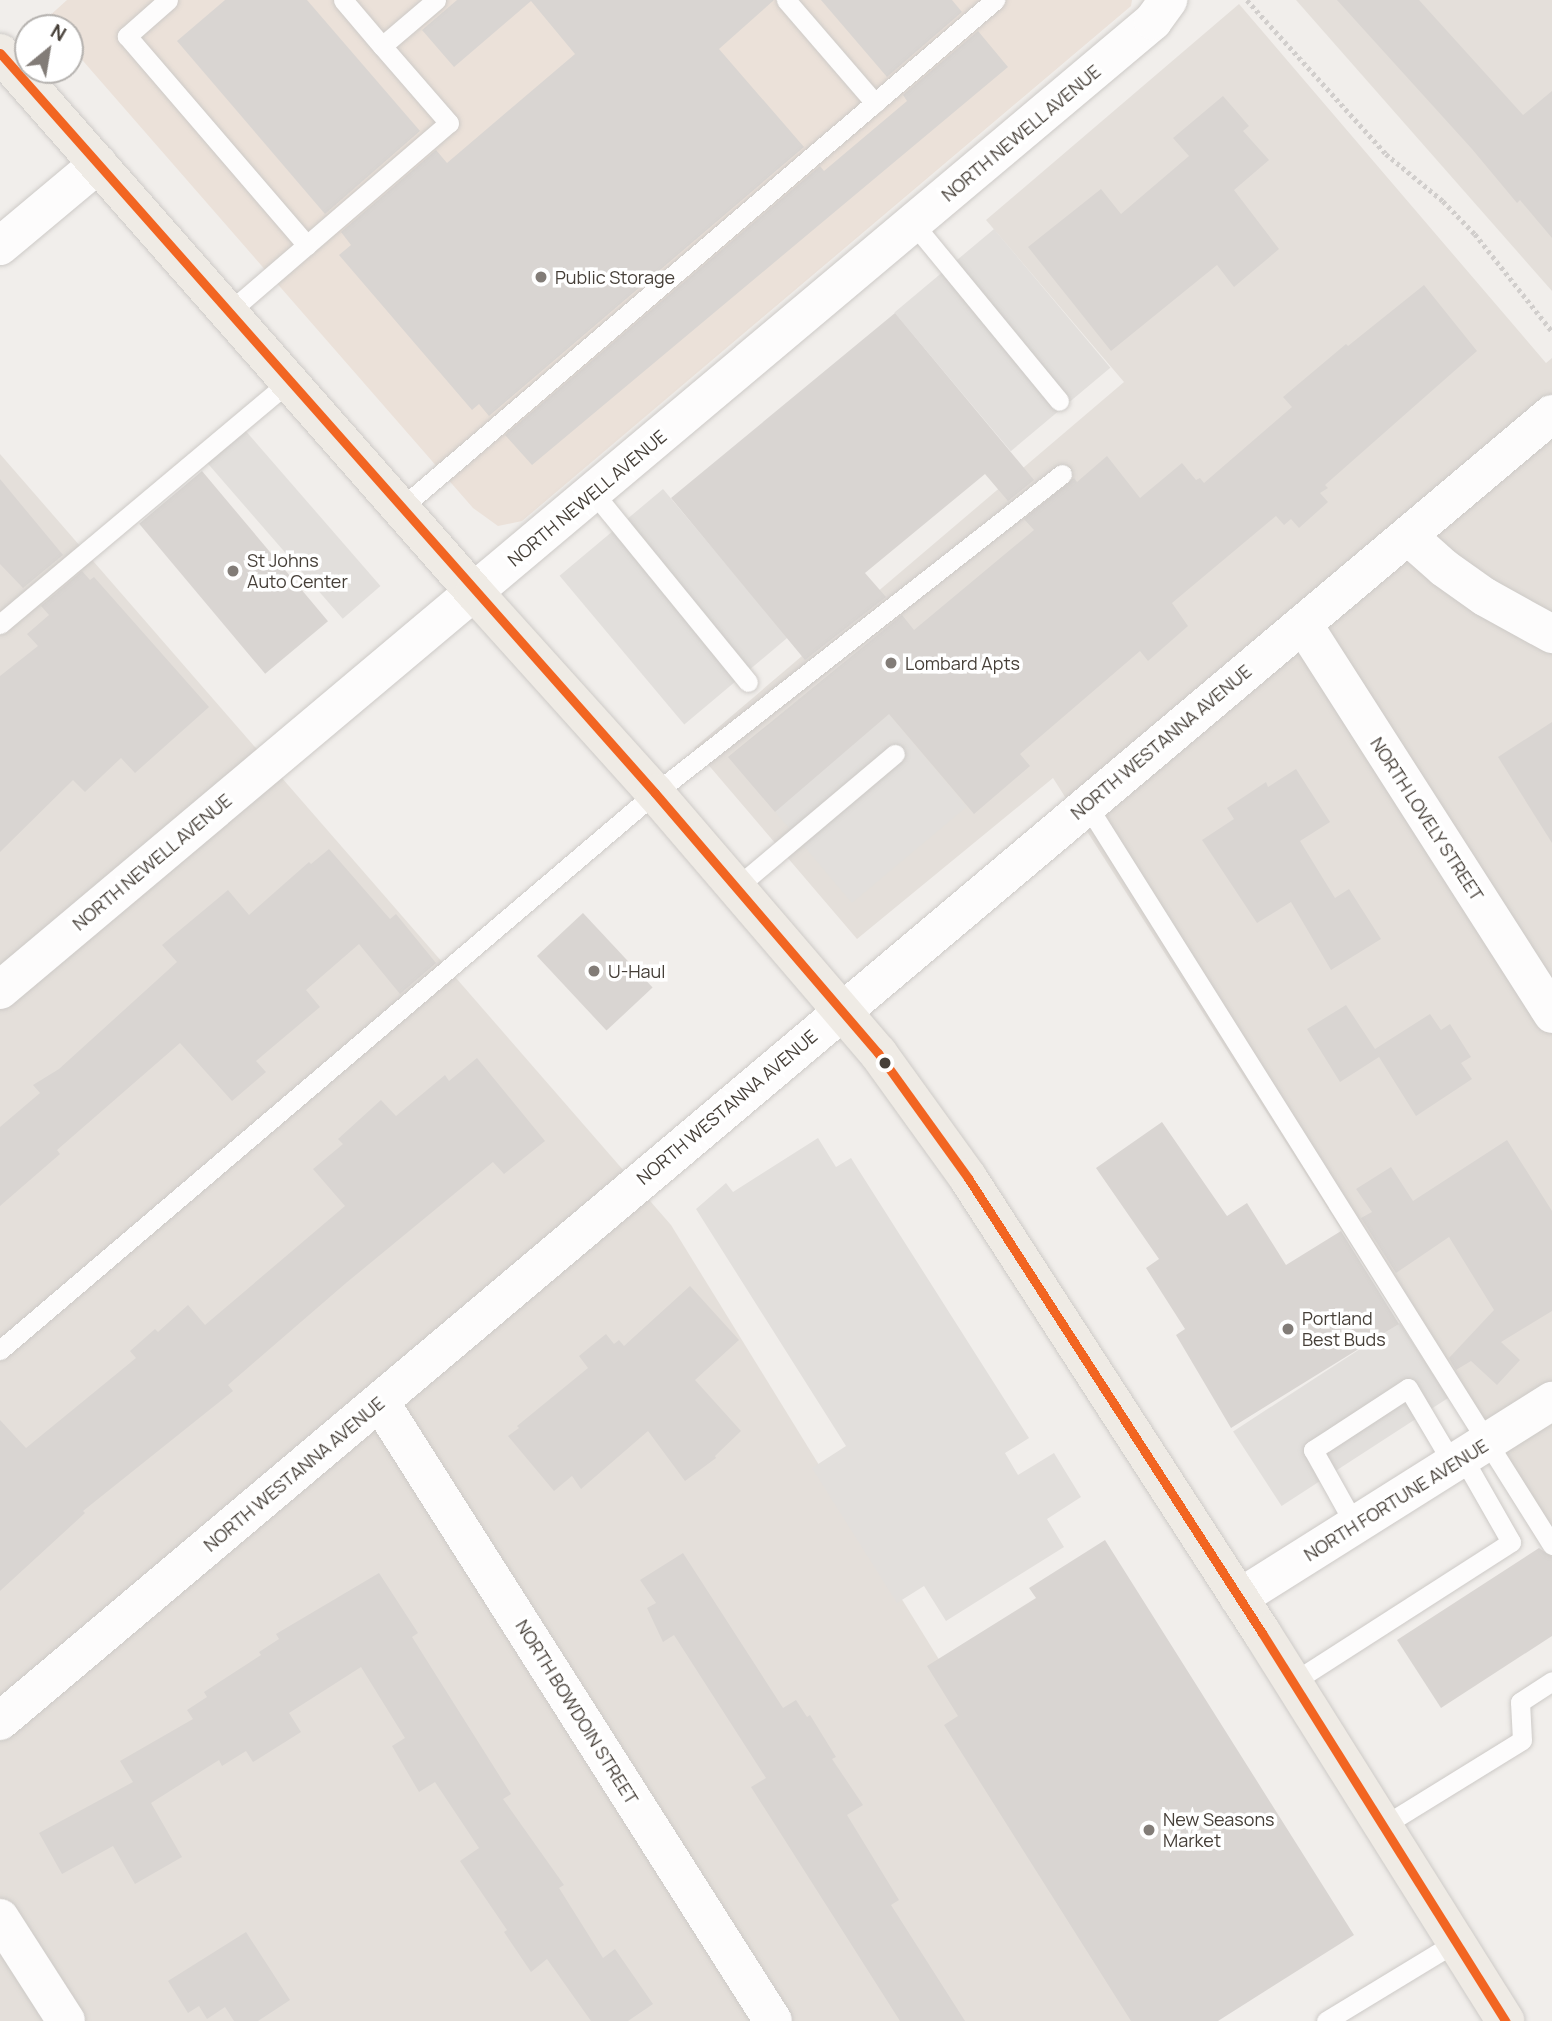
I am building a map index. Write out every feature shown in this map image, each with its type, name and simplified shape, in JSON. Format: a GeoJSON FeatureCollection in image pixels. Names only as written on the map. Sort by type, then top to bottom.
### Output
{"type":"FeatureCollection","features":[{"type":"Feature","properties":{"kind":"main road"},"geometry":{"type":"LineString","coordinates":[[0,53],[474,592],[738,886],[843,1008],[918,1105],[968,1178],[1293,1682],[1505,2021]]}},
{"type":"Feature","properties":{"kind":"street","name":"NORTH NEWELL AVENUE"},"geometry":{"type":"LineString","coordinates":[[0,990],[1153,21],[1168,0]]}},
{"type":"Feature","properties":{"kind":"street"},"geometry":{"type":"LineString","coordinates":[[0,246],[98,164]]}},
{"type":"Feature","properties":{"kind":"street","name":"NORTH WESTANNA AVENUE"},"geometry":{"type":"LineString","coordinates":[[0,1721],[843,1008],[1552,414]]}},
{"type":"Feature","properties":{"kind":"street"},"geometry":{"type":"LineString","coordinates":[[1408,536],[1444,568],[1485,597],[1552,635]]}},
{"type":"Feature","properties":{"kind":"street","name":"NORTH LOVELY STREET"},"geometry":{"type":"LineString","coordinates":[[1303,624],[1552,1014]]}},
{"type":"Feature","properties":{"kind":"street","name":"NORTH FORTUNE AVENUE"},"geometry":{"type":"LineString","coordinates":[[1239,1598],[1552,1401]]}},
{"type":"Feature","properties":{"kind":"street","name":"NORTH BOWDOIN STREET"},"geometry":{"type":"LineString","coordinates":[[380,1402],[774,2021]]}},
{"type":"Feature","properties":{"kind":"street"},"geometry":{"type":"LineString","coordinates":[[0,1917],[66,2021]]}},
{"type":"Feature","properties":{"kind":"lane"},"geometry":{"type":"LineString","coordinates":[[168,0],[127,36],[307,245]]}},
{"type":"Feature","properties":{"kind":"lane"},"geometry":{"type":"LineString","coordinates":[[229,312],[449,123],[343,0]]}},
{"type":"Feature","properties":{"kind":"lane"},"geometry":{"type":"LineString","coordinates":[[382,46],[436,0]]}},
{"type":"Feature","properties":{"kind":"lane"},"geometry":{"type":"LineString","coordinates":[[786,0],[875,103]]}},
{"type":"Feature","properties":{"kind":"lane"},"geometry":{"type":"LineString","coordinates":[[401,508],[995,0]]}},
{"type":"Feature","properties":{"kind":"lane"},"geometry":{"type":"LineString","coordinates":[[913,223],[1059,401]]}},
{"type":"Feature","properties":{"kind":"lane"},"geometry":{"type":"LineString","coordinates":[[0,624],[290,381]]}},
{"type":"Feature","properties":{"kind":"lane"},"geometry":{"type":"LineString","coordinates":[[0,1350],[655,793],[1062,474]]}},
{"type":"Feature","properties":{"kind":"lane"},"geometry":{"type":"LineString","coordinates":[[593,492],[748,682]]}},
{"type":"Feature","properties":{"kind":"lane"},"geometry":{"type":"LineString","coordinates":[[738,886],[895,754]]}},
{"type":"Feature","properties":{"kind":"lane"},"geometry":{"type":"LineString","coordinates":[[1087,804],[1467,1454],[1511,1542],[1293,1682]]}},
{"type":"Feature","properties":{"kind":"lane"},"geometry":{"type":"LineString","coordinates":[[1356,1525],[1313,1450],[1408,1388],[1552,1545]]}},
{"type":"Feature","properties":{"kind":"lane"},"geometry":{"type":"LineString","coordinates":[[1383,1826],[1522,1740],[1520,1702],[1552,1681]]}},
{"type":"Feature","properties":{"kind":"lane"},"geometry":{"type":"LineString","coordinates":[[1326,2021],[1456,1942]]}},
{"type":"Feature","properties":{"kind":"path"},"geometry":{"type":"LineString","coordinates":[[1247,0],[1386,154],[1443,201],[1475,234],[1552,331]]}},
{"type":"Feature","properties":{"kind":"shaded area","name":"Public Storage"},"geometry":{"type":"Polygon","coordinates":[[[67,0],[1132,0],[1131,6],[522,521],[498,526],[473,508],[84,62],[84,14],[52,14],[67,0]]]}},
{"type":"Feature","properties":{"kind":"shaded area"},"geometry":{"type":"Polygon","coordinates":[[[1296,0],[1552,0],[1552,291],[1296,0]]]}},
{"type":"Feature","properties":{"kind":"shaded area"},"geometry":{"type":"Polygon","coordinates":[[[1239,4],[1546,363],[1552,358],[1552,1560],[1053,778],[857,939],[694,748],[1124,382],[986,220],[1239,4]]]}},
{"type":"Feature","properties":{"kind":"shaded area"},"geometry":{"type":"Polygon","coordinates":[[[994,229],[1110,368],[1011,451],[894,313],[994,229]]]}},
{"type":"Feature","properties":{"kind":"shaded area"},"geometry":{"type":"Polygon","coordinates":[[[244,429],[380,586],[343,619],[206,462],[244,429]]]}},
{"type":"Feature","properties":{"kind":"shaded area"},"geometry":{"type":"Polygon","coordinates":[[[0,454],[671,1225],[1162,2021],[0,2021],[0,454]]]}},
{"type":"Feature","properties":{"kind":"shaded area"},"geometry":{"type":"Polygon","coordinates":[[[663,489],[788,638],[684,724],[560,576],[663,489]]]}},
{"type":"Feature","properties":{"kind":"shaded area"},"geometry":{"type":"Polygon","coordinates":[[[889,714],[967,807],[852,903],[774,810],[889,714]]]}},
{"type":"Feature","properties":{"kind":"shaded area"},"geometry":{"type":"Polygon","coordinates":[[[818,1138],[836,1167],[851,1158],[1029,1438],[1005,1453],[1018,1475],[1054,1453],[1081,1497],[1047,1519],[1064,1547],[946,1621],[924,1586],[897,1603],[812,1468],[846,1446],[696,1209],[726,1183],[733,1192],[818,1138]]]}},
{"type":"Feature","properties":{"kind":"shaded area"},"geometry":{"type":"Polygon","coordinates":[[[1400,1323],[1448,1398],[1282,1506],[1233,1431],[1400,1323]]]}},
{"type":"Feature","properties":{"kind":"building"},"geometry":{"type":"Polygon","coordinates":[[[225,0],[307,0],[420,131],[325,214],[177,41],[225,0]]]}},
{"type":"Feature","properties":{"kind":"building"},"geometry":{"type":"Polygon","coordinates":[[[457,0],[774,0],[719,49],[804,147],[489,416],[479,404],[472,410],[339,255],[351,245],[341,232],[436,150],[447,163],[575,54],[531,1],[454,67],[422,30],[457,0]]]}},
{"type":"Feature","properties":{"kind":"building"},"geometry":{"type":"Polygon","coordinates":[[[821,0],[952,0],[962,12],[887,77],[821,0]]]}},
{"type":"Feature","properties":{"kind":"building"},"geometry":{"type":"Polygon","coordinates":[[[1337,0],[1419,0],[1523,115],[1552,91],[1552,238],[1520,200],[1517,203],[1472,149],[1337,0]]]}},
{"type":"Feature","properties":{"kind":"building"},"geometry":{"type":"Polygon","coordinates":[[[978,31],[1008,67],[532,465],[505,435],[820,166],[824,171],[907,101],[903,95],[978,31]]]}},
{"type":"Feature","properties":{"kind":"building"},"geometry":{"type":"Polygon","coordinates":[[[1223,96],[1249,126],[1243,131],[1269,160],[1234,190],[1279,249],[1234,287],[1217,265],[1111,351],[1028,247],[1101,189],[1121,214],[1189,156],[1173,138],[1223,96]]]}},
{"type":"Feature","properties":{"kind":"building"},"geometry":{"type":"Polygon","coordinates":[[[1424,285],[1477,351],[1325,485],[1328,488],[1320,493],[1328,502],[1299,528],[1291,519],[1284,525],[1276,516],[1172,603],[1188,626],[1148,661],[1140,651],[1020,754],[1030,766],[974,814],[889,714],[775,812],[728,757],[902,615],[914,630],[1034,530],[1024,519],[1074,478],[1077,482],[1107,456],[1140,498],[1182,463],[1196,480],[1200,478],[1204,483],[1292,407],[1283,397],[1346,344],[1348,346],[1424,285]]]}},
{"type":"Feature","properties":{"kind":"building"},"geometry":{"type":"Polygon","coordinates":[[[895,313],[1034,480],[1008,501],[985,474],[865,573],[886,597],[805,660],[671,498],[895,313]]]}},
{"type":"Feature","properties":{"kind":"building","name":"St Johns Auto Center"},"geometry":{"type":"Polygon","coordinates":[[[202,471],[328,621],[265,674],[139,524],[202,471]]]}},
{"type":"Feature","properties":{"kind":"building"},"geometry":{"type":"Polygon","coordinates":[[[0,479],[63,555],[23,588],[0,564],[0,479]]]}},
{"type":"Feature","properties":{"kind":"building"},"geometry":{"type":"Polygon","coordinates":[[[82,571],[90,580],[94,577],[209,707],[135,773],[121,758],[85,792],[73,780],[0,852],[0,676],[38,646],[27,634],[49,615],[41,606],[82,571]]]}},
{"type":"Feature","properties":{"kind":"building"},"geometry":{"type":"Polygon","coordinates":[[[1552,722],[1552,843],[1498,757],[1552,722]]]}},
{"type":"Feature","properties":{"kind":"building"},"geometry":{"type":"Polygon","coordinates":[[[1296,769],[1330,822],[1300,841],[1335,898],[1349,889],[1381,939],[1331,970],[1291,902],[1257,923],[1202,840],[1234,819],[1227,808],[1266,782],[1268,787],[1296,769]]]}},
{"type":"Feature","properties":{"kind":"building"},"geometry":{"type":"Polygon","coordinates":[[[329,849],[390,919],[396,914],[436,963],[400,994],[359,944],[306,990],[320,1007],[256,1061],[266,1072],[232,1101],[180,1043],[57,1150],[60,1154],[0,1206],[0,1127],[40,1093],[33,1085],[59,1069],[177,962],[162,945],[228,890],[249,915],[309,862],[311,864],[329,849]]]}},
{"type":"Feature","properties":{"kind":"building","name":"U-Haul"},"geometry":{"type":"Polygon","coordinates":[[[583,913],[653,988],[606,1031],[537,956],[583,913]]]}},
{"type":"Feature","properties":{"kind":"building"},"geometry":{"type":"Polygon","coordinates":[[[1346,1005],[1375,1049],[1430,1014],[1441,1030],[1450,1024],[1471,1057],[1461,1063],[1472,1079],[1416,1116],[1379,1057],[1340,1082],[1307,1029],[1346,1005]]]}},
{"type":"Feature","properties":{"kind":"building"},"geometry":{"type":"Polygon","coordinates":[[[477,1058],[545,1141],[504,1174],[493,1162],[346,1283],[228,1385],[233,1391],[83,1511],[85,1513],[0,1591],[0,1420],[26,1448],[136,1358],[130,1351],[155,1329],[158,1332],[188,1305],[205,1325],[345,1206],[313,1169],[343,1144],[338,1139],[381,1100],[396,1116],[445,1075],[449,1081],[477,1058]]]}},
{"type":"Feature","properties":{"kind":"building"},"geometry":{"type":"Polygon","coordinates":[[[1162,1122],[1227,1216],[1247,1203],[1286,1265],[1341,1231],[1399,1324],[1231,1428],[1176,1335],[1185,1329],[1146,1268],[1159,1259],[1096,1168],[1162,1122]]]}},
{"type":"Feature","properties":{"kind":"building"},"geometry":{"type":"Polygon","coordinates":[[[1507,1140],[1552,1211],[1552,1311],[1501,1342],[1520,1360],[1497,1385],[1471,1361],[1456,1370],[1449,1358],[1494,1310],[1449,1237],[1396,1273],[1361,1218],[1372,1212],[1356,1189],[1391,1167],[1413,1201],[1507,1140]]]}},
{"type":"Feature","properties":{"kind":"building"},"geometry":{"type":"Polygon","coordinates":[[[690,1286],[739,1340],[695,1380],[741,1431],[716,1458],[685,1481],[648,1431],[581,1489],[572,1476],[554,1491],[508,1436],[588,1368],[579,1356],[606,1334],[614,1344],[619,1340],[624,1346],[690,1286]]]}},
{"type":"Feature","properties":{"kind":"building","name":"New Seasons Market"},"geometry":{"type":"Polygon","coordinates":[[[1105,1540],[1354,1935],[1218,2021],[1131,2021],[944,1725],[958,1716],[927,1666],[1036,1598],[1029,1588],[1105,1540]]]}},
{"type":"Feature","properties":{"kind":"building"},"geometry":{"type":"Polygon","coordinates":[[[1539,1548],[1552,1557],[1552,1636],[1441,1708],[1397,1640],[1539,1548]]]}},
{"type":"Feature","properties":{"kind":"building"},"geometry":{"type":"Polygon","coordinates":[[[683,1553],[783,1708],[796,1700],[807,1717],[810,1715],[836,1757],[832,1759],[863,1805],[847,1815],[899,1900],[891,1905],[965,2021],[900,2021],[751,1787],[766,1778],[674,1635],[663,1642],[647,1608],[656,1603],[640,1580],[683,1553]]]}},
{"type":"Feature","properties":{"kind":"building"},"geometry":{"type":"Polygon","coordinates":[[[379,1573],[418,1633],[412,1637],[511,1794],[503,1799],[564,1885],[559,1888],[603,1958],[615,1949],[653,2004],[628,2021],[591,2021],[547,1959],[531,1972],[504,1932],[507,1930],[460,1861],[479,1848],[435,1782],[419,1792],[392,1746],[405,1738],[361,1667],[289,1713],[301,1732],[253,1762],[246,1751],[222,1766],[219,1760],[151,1803],[182,1857],[135,1884],[113,1846],[62,1874],[39,1833],[133,1782],[120,1761],[193,1719],[187,1710],[207,1697],[204,1692],[261,1655],[259,1652],[279,1639],[276,1634],[379,1573]]]}},
{"type":"Feature","properties":{"kind":"building"},"geometry":{"type":"Polygon","coordinates":[[[246,1932],[290,2000],[258,2021],[234,2021],[225,2007],[207,2019],[199,2006],[188,2013],[168,1981],[246,1932]]]}},
{"type":"Feature","properties":{"kind":"transit line"},"geometry":{"type":"LineString","coordinates":[[0,53],[655,793],[878,1053],[968,1178],[1262,1633],[1505,2021]]}},
{"type":"Feature","properties":{"kind":"place","name":"Public Storage"},"geometry":{"type":"Point","coordinates":[541,277]}},
{"type":"Feature","properties":{"kind":"place","name":"St Johns Auto Center"},"geometry":{"type":"Point","coordinates":[233,571]}},
{"type":"Feature","properties":{"kind":"place","name":"Lombard Apts"},"geometry":{"type":"Point","coordinates":[891,663]}},
{"type":"Feature","properties":{"kind":"place","name":"U-Haul"},"geometry":{"type":"Point","coordinates":[594,971]}},
{"type":"Feature","properties":{"kind":"place","name":"Portland Best Buds"},"geometry":{"type":"Point","coordinates":[1288,1329]}},
{"type":"Feature","properties":{"kind":"place","name":"New Seasons Market"},"geometry":{"type":"Point","coordinates":[1149,1830]}}]}
